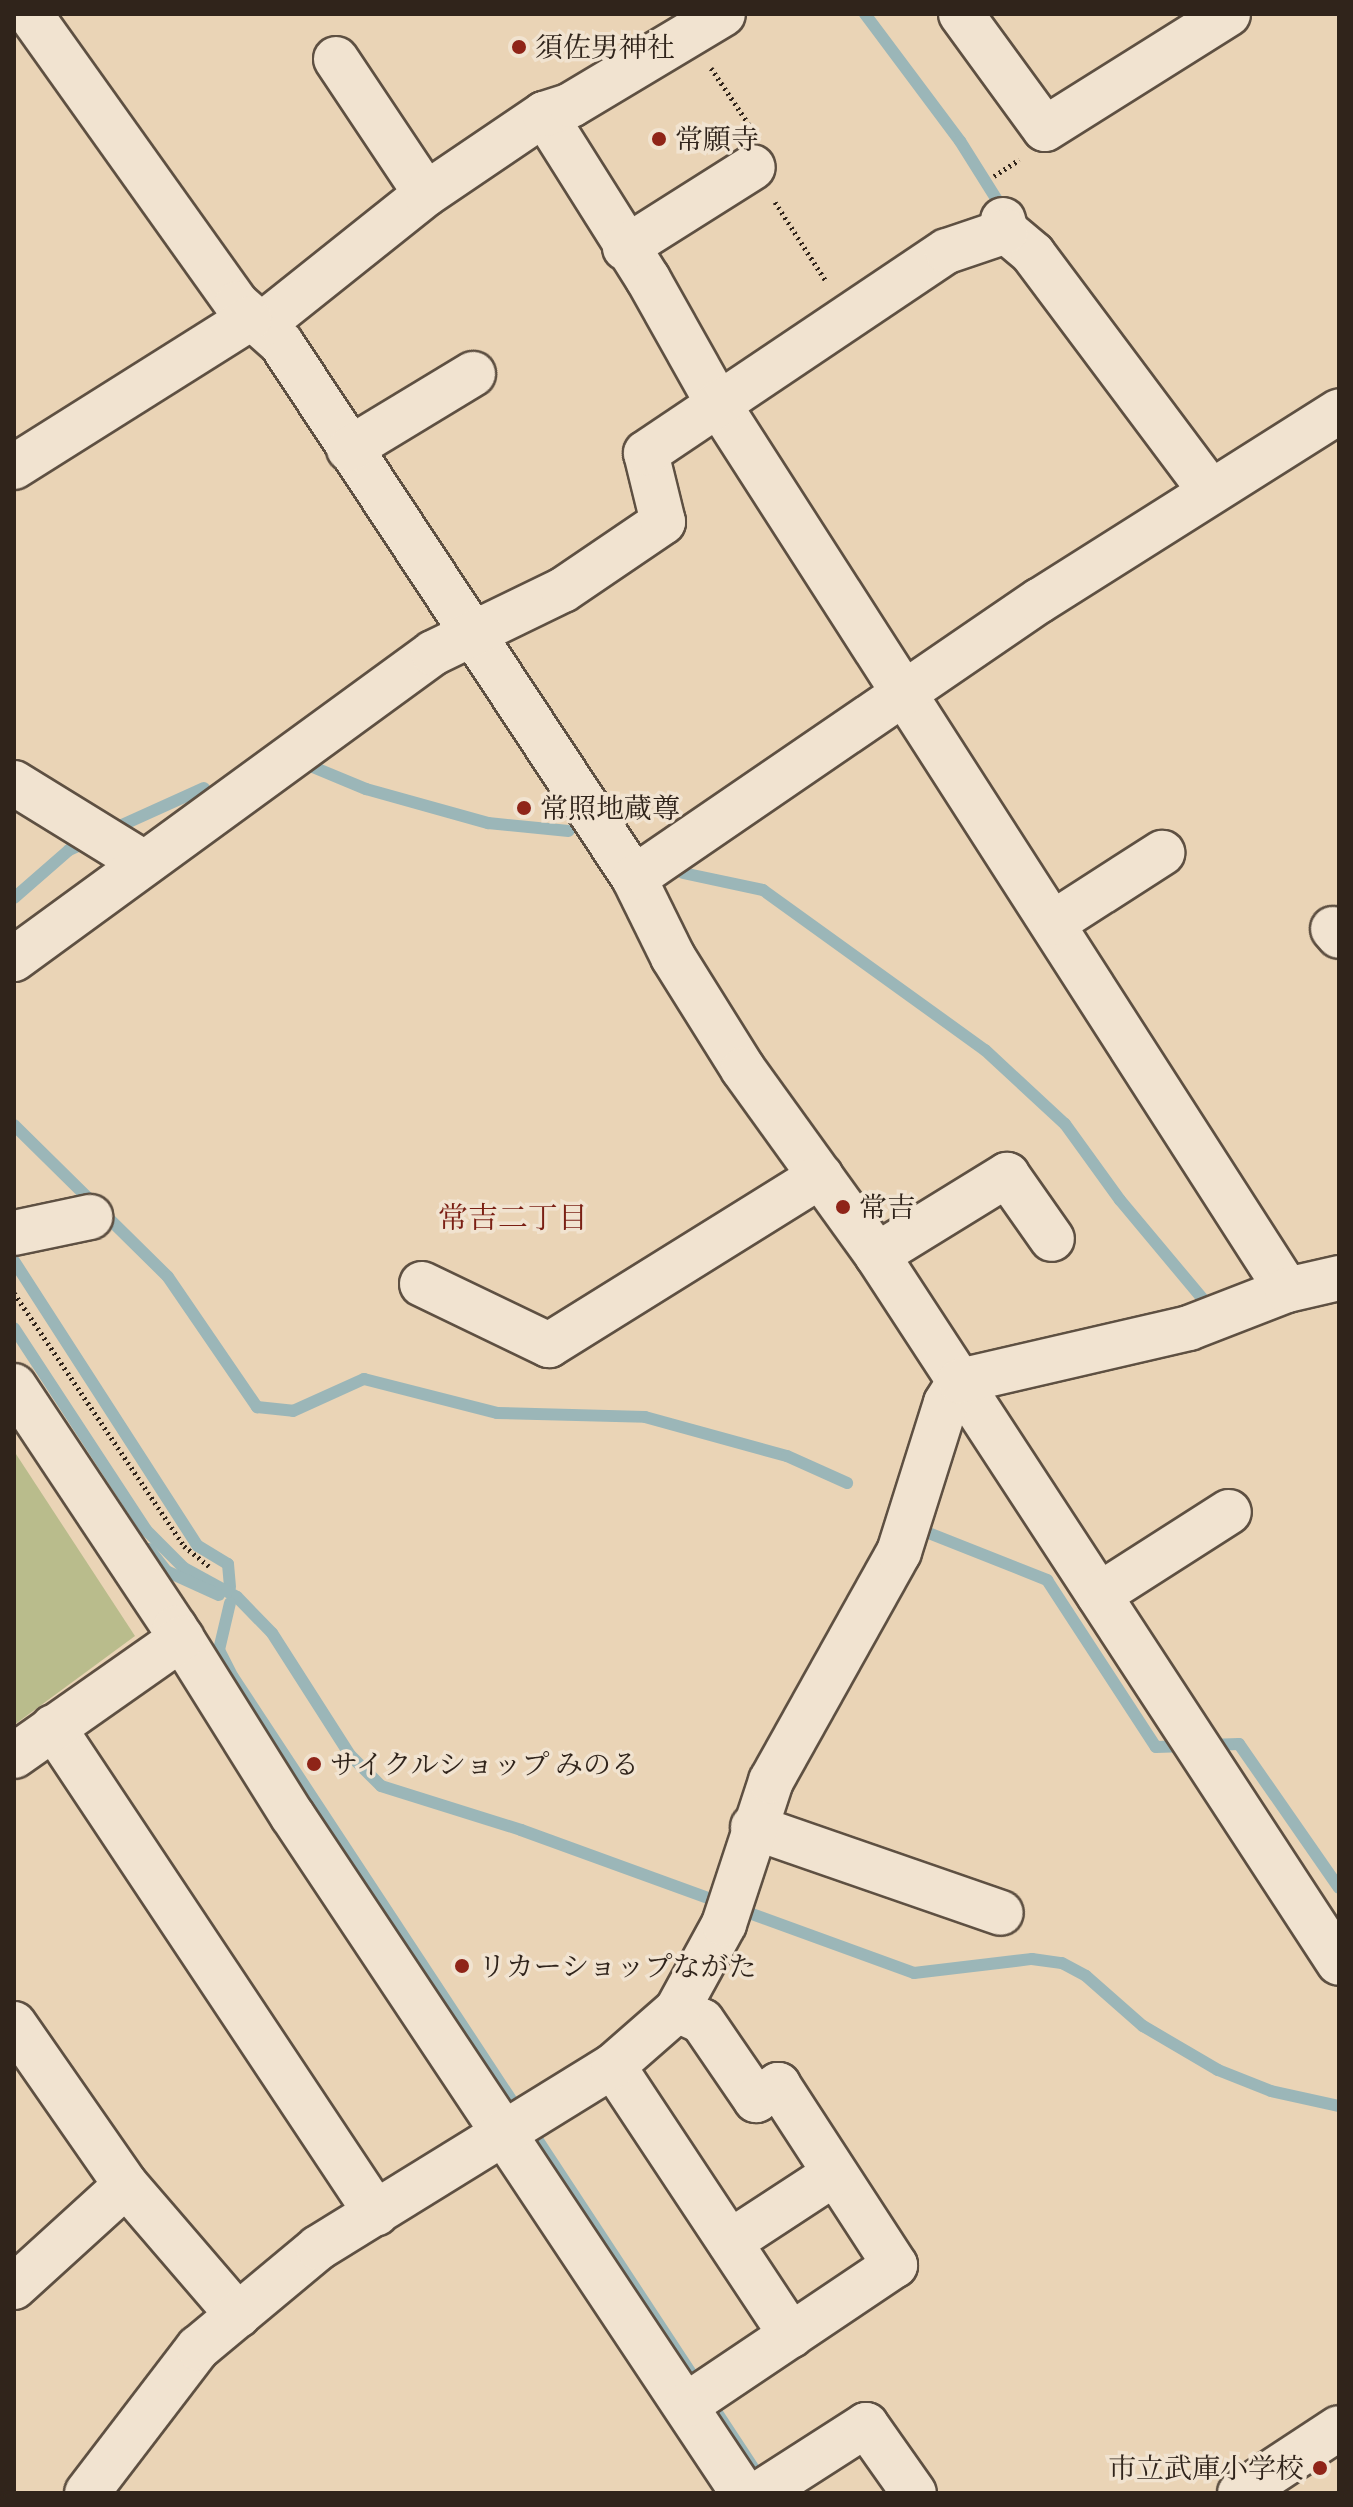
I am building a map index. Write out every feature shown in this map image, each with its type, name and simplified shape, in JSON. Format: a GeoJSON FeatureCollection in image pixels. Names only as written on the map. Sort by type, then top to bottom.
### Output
{"type":"FeatureCollection","features":[{"type":"Feature","properties":{"kind":"street"},"geometry":{"type":"LineString","coordinates":[[30,14],[349,449],[634,878],[673,957],[743,1069],[877,1255],[1339,1963]]}},
{"type":"Feature","properties":{"kind":"street"},"geometry":{"type":"LineString","coordinates":[[14,467],[256,321],[426,194],[544,114],[571,105],[723,14]]}},
{"type":"Feature","properties":{"kind":"street"},"geometry":{"type":"LineString","coordinates":[[961,14],[1045,129],[1228,14]]}},
{"type":"Feature","properties":{"kind":"street"},"geometry":{"type":"LineString","coordinates":[[336,59],[426,194]]}},
{"type":"Feature","properties":{"kind":"street"},"geometry":{"type":"LineString","coordinates":[[544,114],[717,402],[1287,1290]]}},
{"type":"Feature","properties":{"kind":"street"},"geometry":{"type":"LineString","coordinates":[[625,248],[753,167]]}},
{"type":"Feature","properties":{"kind":"street"},"geometry":{"type":"LineString","coordinates":[[14,959],[114,842],[433,653],[563,590],[663,522],[646,453],[717,402],[947,251],[1005,226],[1033,254],[1209,489]]}},
{"type":"Feature","properties":{"kind":"street"},"geometry":{"type":"LineString","coordinates":[[349,449],[473,374]]}},
{"type":"Feature","properties":{"kind":"street"},"geometry":{"type":"LineString","coordinates":[[634,878],[902,693],[1209,489],[1339,411]]}},
{"type":"Feature","properties":{"kind":"street"},"geometry":{"type":"LineString","coordinates":[[14,783],[114,842]]}},
{"type":"Feature","properties":{"kind":"street"},"geometry":{"type":"LineString","coordinates":[[1053,923],[1162,853]]}},
{"type":"Feature","properties":{"kind":"street"},"geometry":{"type":"LineString","coordinates":[[877,1255],[1007,1175],[1052,1239]]}},
{"type":"Feature","properties":{"kind":"street"},"geometry":{"type":"LineString","coordinates":[[422,1284],[549,1345],[821,1176]]}},
{"type":"Feature","properties":{"kind":"street"},"geometry":{"type":"LineString","coordinates":[[14,1233],[90,1217]]}},
{"type":"Feature","properties":{"kind":"street"},"geometry":{"type":"LineString","coordinates":[[87,2493],[198,2348],[318,2248],[613,2066],[677,2010],[724,1924],[753,1827],[771,1781],[899,1552],[946,1403],[960,1381],[1189,1328],[1287,1290],[1339,1278]]}},
{"type":"Feature","properties":{"kind":"street"},"geometry":{"type":"LineString","coordinates":[[14,1386],[182,1638],[292,1815],[743,2493]]}},
{"type":"Feature","properties":{"kind":"street"},"geometry":{"type":"LineString","coordinates":[[1099,1595],[1229,1512]]}},
{"type":"Feature","properties":{"kind":"street"},"geometry":{"type":"LineString","coordinates":[[14,1756],[182,1638]]}},
{"type":"Feature","properties":{"kind":"street"},"geometry":{"type":"LineString","coordinates":[[53,1727],[376,2213]]}},
{"type":"Feature","properties":{"kind":"street"},"geometry":{"type":"LineString","coordinates":[[753,1827],[1001,1913]]}},
{"type":"Feature","properties":{"kind":"street"},"geometry":{"type":"LineString","coordinates":[[677,2010],[702,2021],[756,2100],[778,2085],[895,2265],[687,2405]]}},
{"type":"Feature","properties":{"kind":"street"},"geometry":{"type":"LineString","coordinates":[[14,2024],[126,2185],[238,2315]]}},
{"type":"Feature","properties":{"kind":"street"},"geometry":{"type":"LineString","coordinates":[[613,2066],[791,2335]]}},
{"type":"Feature","properties":{"kind":"street"},"geometry":{"type":"LineString","coordinates":[[730,2242],[834,2174]]}},
{"type":"Feature","properties":{"kind":"street"},"geometry":{"type":"LineString","coordinates":[[14,2287],[126,2185]]}},
{"type":"Feature","properties":{"kind":"street"},"geometry":{"type":"LineString","coordinates":[[760,2493],[866,2425],[914,2493]]}},
{"type":"Feature","properties":{"kind":"street"},"geometry":{"type":"LineString","coordinates":[[1240,2493],[1339,2428]]}},
{"type":"Feature","properties":{"kind":"path"},"geometry":{"type":"LineString","coordinates":[[1005,226],[1002,194],[994,176],[1044,144],[1045,129]]}},
{"type":"Feature","properties":{"kind":"path"},"geometry":{"type":"LineString","coordinates":[[14,1293],[184,1546],[209,1566]]}},
{"type":"Feature","properties":{"kind":"green space"},"geometry":{"type":"Polygon","coordinates":[[[14,1451],[135,1636],[14,1725],[14,1451]]]}},
{"type":"Feature","properties":{"kind":"waterway"},"geometry":{"type":"LineString","coordinates":[[865,14],[960,141],[997,200]]}},
{"type":"Feature","properties":{"kind":"waterway"},"geometry":{"type":"LineString","coordinates":[[308,765],[366,789],[488,823],[569,831]]}},
{"type":"Feature","properties":{"kind":"waterway"},"geometry":{"type":"LineString","coordinates":[[111,830],[204,788]]}},
{"type":"Feature","properties":{"kind":"waterway"},"geometry":{"type":"LineString","coordinates":[[14,898],[69,850],[91,840]]}},
{"type":"Feature","properties":{"kind":"waterway"},"geometry":{"type":"LineString","coordinates":[[683,873],[763,890],[985,1050],[1065,1124],[1120,1200],[1211,1309]]}},
{"type":"Feature","properties":{"kind":"waterway"},"geometry":{"type":"LineString","coordinates":[[14,1125],[168,1277],[257,1407],[293,1411],[364,1379],[497,1413],[645,1417],[787,1456],[847,1483]]}},
{"type":"Feature","properties":{"kind":"waterway"},"geometry":{"type":"LineString","coordinates":[[14,1261],[198,1546],[228,1564],[230,1587]]}},
{"type":"Feature","properties":{"kind":"waterway"},"geometry":{"type":"LineString","coordinates":[[14,1328],[146,1530],[184,1568],[237,1597],[272,1633],[350,1755],[381,1786],[521,1830],[914,1973],[1032,1959],[1062,1963],[1086,1976],[1143,2026],[1218,2070],[1271,2091],[1339,2106]]}},
{"type":"Feature","properties":{"kind":"waterway"},"geometry":{"type":"LineString","coordinates":[[921,1530],[1047,1580],[1156,1747],[1186,1746]]}},
{"type":"Feature","properties":{"kind":"waterway"},"geometry":{"type":"LineString","coordinates":[[149,1549],[166,1571],[219,1595]]}},
{"type":"Feature","properties":{"kind":"waterway"},"geometry":{"type":"LineString","coordinates":[[230,1603],[219,1650],[233,1677],[764,2484]]}},
{"type":"Feature","properties":{"kind":"waterway"},"geometry":{"type":"LineString","coordinates":[[1208,1745],[1239,1744],[1339,1888]]}},
{"type":"Feature","properties":{"kind":"place","name":"須佐男神社"},"geometry":{"type":"Point","coordinates":[519,47]}},
{"type":"Feature","properties":{"kind":"place","name":"常願寺"},"geometry":{"type":"Point","coordinates":[659,139]}},
{"type":"Feature","properties":{"kind":"place","name":"常照地蔵尊"},"geometry":{"type":"Point","coordinates":[524,808]}},
{"type":"Feature","properties":{"kind":"place","name":"常吉"},"geometry":{"type":"Point","coordinates":[843,1207]}},
{"type":"Feature","properties":{"kind":"place","name":"サイクルショップ みのる"},"geometry":{"type":"Point","coordinates":[314,1764]}},
{"type":"Feature","properties":{"kind":"place","name":"リカーショップながた"},"geometry":{"type":"Point","coordinates":[462,1966]}},
{"type":"Feature","properties":{"kind":"place","name":"市立武庫小学校"},"geometry":{"type":"Point","coordinates":[1320,2468]}},
{"type":"Feature","properties":{"kind":"district","name":"常吉二丁目"},"geometry":{"type":"Point","coordinates":[513,1218]}}]}
